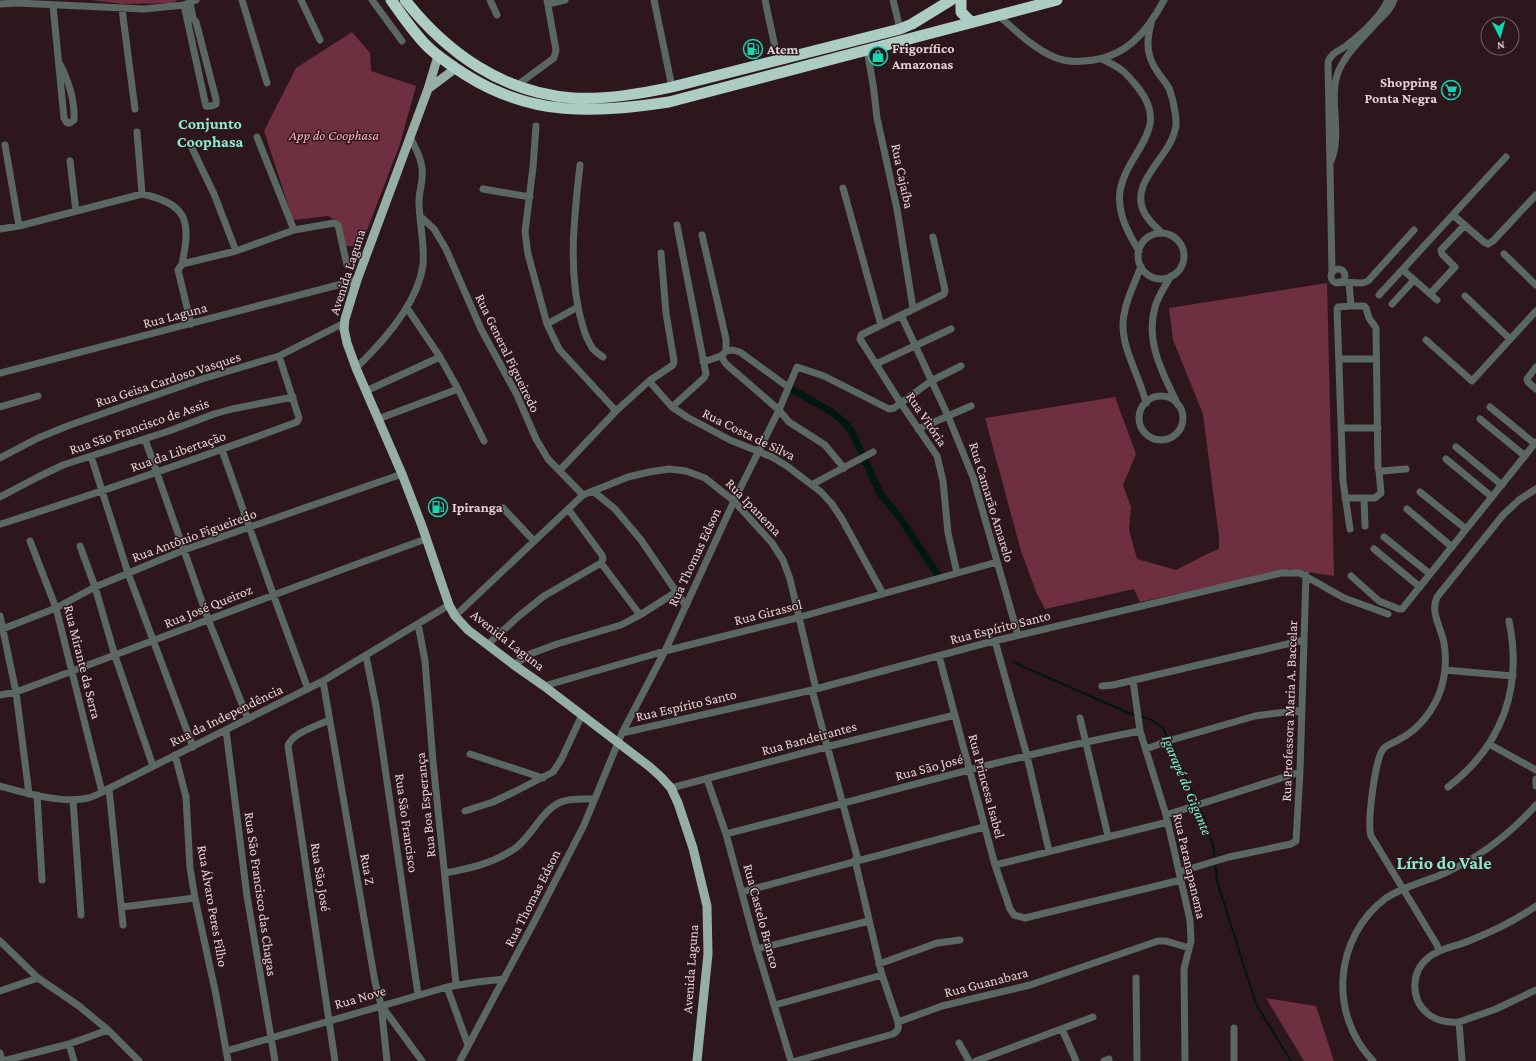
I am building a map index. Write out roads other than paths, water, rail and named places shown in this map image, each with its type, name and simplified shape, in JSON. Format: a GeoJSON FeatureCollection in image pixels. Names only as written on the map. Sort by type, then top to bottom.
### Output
{"type":"FeatureCollection","features":[{"type":"Feature","properties":{"kind":"highway"},"geometry":{"type":"LineString","coordinates":[[391,0],[418,35],[438,56],[484,86],[512,98],[542,106],[573,110],[632,108],[669,102],[1057,0]]}},
{"type":"Feature","properties":{"kind":"highway"},"geometry":{"type":"LineString","coordinates":[[405,0],[433,32],[475,66],[516,86],[535,92],[572,98],[595,98],[644,93],[778,61],[900,29],[912,24],[951,0]]}},
{"type":"Feature","properties":{"kind":"highway"},"geometry":{"type":"LineString","coordinates":[[961,0],[961,12],[972,22]]}},
{"type":"Feature","properties":{"kind":"main road","name":"Avenida Laguna"},"geometry":{"type":"LineString","coordinates":[[438,56],[428,89],[357,280],[344,323],[347,343],[356,368],[402,474],[449,605],[455,616],[468,630],[487,645],[618,742],[661,777],[671,788],[685,819],[699,869],[707,906],[708,954],[698,1061]]}},
{"type":"Feature","properties":{"kind":"main road"},"geometry":{"type":"LineString","coordinates":[[428,89],[456,68]]}},
{"type":"Feature","properties":{"kind":"street"},"geometry":{"type":"LineString","coordinates":[[242,0],[267,83]]}},
{"type":"Feature","properties":{"kind":"street"},"geometry":{"type":"LineString","coordinates":[[301,0],[320,40]]}},
{"type":"Feature","properties":{"kind":"street"},"geometry":{"type":"LineString","coordinates":[[372,0],[402,40]]}},
{"type":"Feature","properties":{"kind":"street"},"geometry":{"type":"LineString","coordinates":[[490,0],[497,15]]}},
{"type":"Feature","properties":{"kind":"street"},"geometry":{"type":"LineString","coordinates":[[516,86],[554,58],[556,50],[547,2],[565,0]]}},
{"type":"Feature","properties":{"kind":"street"},"geometry":{"type":"LineString","coordinates":[[654,0],[672,87]]}},
{"type":"Feature","properties":{"kind":"street"},"geometry":{"type":"LineString","coordinates":[[765,0],[778,61]]}},
{"type":"Feature","properties":{"kind":"street"},"geometry":{"type":"LineString","coordinates":[[893,0],[900,29]]}},
{"type":"Feature","properties":{"kind":"street"},"geometry":{"type":"LineString","coordinates":[[998,15],[1044,52],[1055,58],[1078,62],[1102,58],[1121,51],[1131,44],[1150,24],[1164,0]]}},
{"type":"Feature","properties":{"kind":"street"},"geometry":{"type":"LineString","coordinates":[[1388,0],[1377,16],[1348,44],[1330,57],[1328,62],[1332,280],[1349,283],[1362,283],[1368,281],[1414,230]]}},
{"type":"Feature","properties":{"kind":"street"},"geometry":{"type":"LineString","coordinates":[[1330,165],[1334,155],[1337,138],[1335,88],[1339,71],[1345,60],[1388,10],[1394,0]]}},
{"type":"Feature","properties":{"kind":"street"},"geometry":{"type":"LineString","coordinates":[[0,4],[122,9],[158,8],[190,3],[190,18],[202,94],[206,106],[210,107],[216,104],[216,99],[196,22],[190,18]]}},
{"type":"Feature","properties":{"kind":"street"},"geometry":{"type":"LineString","coordinates":[[53,6],[60,64],[64,118],[67,123],[70,123],[74,120],[72,97],[60,64]]}},
{"type":"Feature","properties":{"kind":"street"},"geometry":{"type":"LineString","coordinates":[[122,9],[134,109]]}},
{"type":"Feature","properties":{"kind":"street"},"geometry":{"type":"LineString","coordinates":[[1150,24],[1148,43],[1150,58],[1155,70],[1169,89],[1174,102],[1176,118],[1175,130],[1170,144],[1146,180],[1140,195],[1144,212],[1150,222],[1162,233]]}},
{"type":"Feature","properties":{"kind":"street","name":"Rua Cajaíba"},"geometry":{"type":"LineString","coordinates":[[867,50],[877,118],[897,209],[913,308]]}},
{"type":"Feature","properties":{"kind":"street"},"geometry":{"type":"LineString","coordinates":[[1337,52],[1345,60]]}},
{"type":"Feature","properties":{"kind":"street"},"geometry":{"type":"LineString","coordinates":[[1102,58],[1120,67],[1142,93],[1149,105],[1150,128],[1144,142],[1130,163],[1120,192],[1120,209],[1124,221],[1139,251]]}},
{"type":"Feature","properties":{"kind":"street"},"geometry":{"type":"LineString","coordinates":[[1328,69],[1339,71]]}},
{"type":"Feature","properties":{"kind":"street"},"geometry":{"type":"LineString","coordinates":[[536,126],[526,232],[527,246],[547,324],[559,349],[616,410]]}},
{"type":"Feature","properties":{"kind":"street"},"geometry":{"type":"LineString","coordinates":[[137,132],[142,194]]}},
{"type":"Feature","properties":{"kind":"street"},"geometry":{"type":"LineString","coordinates":[[257,137],[294,230]]}},
{"type":"Feature","properties":{"kind":"street"},"geometry":{"type":"LineString","coordinates":[[356,368],[378,347],[407,308],[423,265],[419,200],[423,169],[420,158],[410,137]]}},
{"type":"Feature","properties":{"kind":"street"},"geometry":{"type":"LineString","coordinates":[[5,145],[19,226]]}},
{"type":"Feature","properties":{"kind":"street"},"geometry":{"type":"LineString","coordinates":[[191,146],[214,194],[236,251]]}},
{"type":"Feature","properties":{"kind":"street"},"geometry":{"type":"LineString","coordinates":[[1379,295],[1506,157]]}},
{"type":"Feature","properties":{"kind":"street"},"geometry":{"type":"LineString","coordinates":[[70,161],[76,211]]}},
{"type":"Feature","properties":{"kind":"street"},"geometry":{"type":"LineString","coordinates":[[580,165],[574,243],[574,271],[578,307],[586,334],[593,349],[603,357]]}},
{"type":"Feature","properties":{"kind":"street"},"geometry":{"type":"LineString","coordinates":[[843,188],[881,325],[944,294],[945,290],[933,237]]}},
{"type":"Feature","properties":{"kind":"street"},"geometry":{"type":"LineString","coordinates":[[482,189],[530,197]]}},
{"type":"Feature","properties":{"kind":"street"},"geometry":{"type":"LineString","coordinates":[[0,229],[19,226],[142,194],[160,198],[172,204],[181,212],[187,229],[182,264],[178,270],[191,324]]}},
{"type":"Feature","properties":{"kind":"street"},"geometry":{"type":"LineString","coordinates":[[1454,215],[1488,244],[1493,241],[1536,195]]}},
{"type":"Feature","properties":{"kind":"street","name":"Rua General Figueiredo"},"geometry":{"type":"LineString","coordinates":[[420,216],[434,229],[446,249],[481,329],[504,374],[517,395],[536,439],[548,459],[583,495]]}},
{"type":"Feature","properties":{"kind":"street"},"geometry":{"type":"LineString","coordinates":[[182,264],[236,251],[294,230],[334,223],[338,224],[347,265]]}},
{"type":"Feature","properties":{"kind":"street"},"geometry":{"type":"LineString","coordinates":[[672,407],[704,378],[706,374],[677,225]]}},
{"type":"Feature","properties":{"kind":"street"},"geometry":{"type":"LineString","coordinates":[[1430,294],[1455,268],[1442,254],[1441,250],[1465,225]]}},
{"type":"Feature","properties":{"kind":"street"},"geometry":{"type":"LineString","coordinates":[[1171,276],[1164,278],[1152,277],[1145,272],[1138,259],[1141,245],[1148,237],[1156,233],[1162,233],[1175,237],[1180,242],[1184,254],[1181,267],[1171,276],[1162,290],[1155,306],[1151,324],[1154,346],[1160,367],[1181,411],[1183,418],[1179,431],[1174,436],[1162,440],[1153,439],[1142,430],[1139,423],[1139,415],[1141,408],[1146,403],[1152,399],[1166,397],[1178,405]]}},
{"type":"Feature","properties":{"kind":"street"},"geometry":{"type":"LineString","coordinates":[[702,235],[726,339],[724,353],[726,364],[779,410],[789,422],[825,444],[844,468]]}},
{"type":"Feature","properties":{"kind":"street"},"geometry":{"type":"LineString","coordinates":[[560,470],[616,410],[649,381],[670,368],[674,363],[666,313],[661,253]]}},
{"type":"Feature","properties":{"kind":"street"},"geometry":{"type":"LineString","coordinates":[[1504,254],[1536,285]]}},
{"type":"Feature","properties":{"kind":"street"},"geometry":{"type":"LineString","coordinates":[[1332,256],[1343,272],[1343,279],[1339,282]]}},
{"type":"Feature","properties":{"kind":"street"},"geometry":{"type":"LineString","coordinates":[[1141,266],[1125,309],[1123,336],[1146,403]]}},
{"type":"Feature","properties":{"kind":"street"},"geometry":{"type":"LineString","coordinates":[[1332,273],[1337,269],[1362,283]]}},
{"type":"Feature","properties":{"kind":"street"},"geometry":{"type":"LineString","coordinates":[[1403,270],[1437,300]]}},
{"type":"Feature","properties":{"kind":"street","name":"Rua Laguna"},"geometry":{"type":"LineString","coordinates":[[0,373],[357,280]]}},
{"type":"Feature","properties":{"kind":"street"},"geometry":{"type":"LineString","coordinates":[[1392,304],[1414,280]]}},
{"type":"Feature","properties":{"kind":"street"},"geometry":{"type":"LineString","coordinates":[[1349,283],[1351,306]]}},
{"type":"Feature","properties":{"kind":"street"},"geometry":{"type":"LineString","coordinates":[[1465,296],[1510,339]]}},
{"type":"Feature","properties":{"kind":"street"},"geometry":{"type":"LineString","coordinates":[[1345,498],[1376,498],[1381,493],[1379,471],[1376,328],[1375,324],[1369,318],[1364,306],[1338,307],[1337,309],[1343,480],[1345,498],[1350,529]]}},
{"type":"Feature","properties":{"kind":"street"},"geometry":{"type":"LineString","coordinates":[[547,324],[578,307]]}},
{"type":"Feature","properties":{"kind":"street"},"geometry":{"type":"LineString","coordinates":[[407,308],[440,357],[484,441]]}},
{"type":"Feature","properties":{"kind":"street"},"geometry":{"type":"LineString","coordinates":[[1426,340],[1472,382],[1536,311]]}},
{"type":"Feature","properties":{"kind":"street","name":"Rua Camarão Amarelo"},"geometry":{"type":"LineString","coordinates":[[901,315],[948,416],[973,477],[1018,635]]}},
{"type":"Feature","properties":{"kind":"street","name":"Rua Geisa Cardoso Vasques"},"geometry":{"type":"LineString","coordinates":[[0,458],[38,438],[70,425],[202,379],[279,356],[344,323]]}},
{"type":"Feature","properties":{"kind":"street","name":"Rua Vitória"},"geometry":{"type":"LineString","coordinates":[[881,325],[861,335],[860,339],[900,402],[931,446],[940,467],[943,481],[948,534],[957,573]]}},
{"type":"Feature","properties":{"kind":"street"},"geometry":{"type":"LineString","coordinates":[[876,364],[951,329]]}},
{"type":"Feature","properties":{"kind":"street"},"geometry":{"type":"LineString","coordinates":[[703,362],[733,350],[740,352],[788,387]]}},
{"type":"Feature","properties":{"kind":"street","name":"Rua da Libertação"},"geometry":{"type":"LineString","coordinates":[[1,524],[102,492],[297,422],[299,418],[279,356]]}},
{"type":"Feature","properties":{"kind":"street"},"geometry":{"type":"LineString","coordinates":[[366,390],[440,357]]}},
{"type":"Feature","properties":{"kind":"street"},"geometry":{"type":"LineString","coordinates":[[1339,360],[1376,359]]}},
{"type":"Feature","properties":{"kind":"street"},"geometry":{"type":"LineString","coordinates":[[900,402],[931,381],[961,366]]}},
{"type":"Feature","properties":{"kind":"street","name":"Rua Thomas Edson"},"geometry":{"type":"LineString","coordinates":[[622,733],[665,651],[734,501],[779,410],[797,367],[830,379],[887,408],[894,408],[900,402]]}},
{"type":"Feature","properties":{"kind":"street"},"geometry":{"type":"LineString","coordinates":[[1536,367],[1527,379],[1528,382],[1536,389]]}},
{"type":"Feature","properties":{"kind":"street","name":"Rua Costa de Silva"},"geometry":{"type":"LineString","coordinates":[[649,381],[672,407],[687,417],[730,440],[772,457],[813,484],[832,504],[839,514],[883,594]]}},
{"type":"Feature","properties":{"kind":"street"},"geometry":{"type":"LineString","coordinates":[[378,419],[458,389]]}},
{"type":"Feature","properties":{"kind":"street"},"geometry":{"type":"LineString","coordinates":[[0,407],[38,396]]}},
{"type":"Feature","properties":{"kind":"street","name":"Rua São Francisco de Assis"},"geometry":{"type":"LineString","coordinates":[[0,497],[38,476],[63,465],[145,439],[220,412],[293,397]]}},
{"type":"Feature","properties":{"kind":"street"},"geometry":{"type":"LineString","coordinates":[[918,429],[971,406]]}},
{"type":"Feature","properties":{"kind":"street"},"geometry":{"type":"LineString","coordinates":[[1351,576],[1379,601],[1398,609],[1402,609],[1535,443],[1490,407]]}},
{"type":"Feature","properties":{"kind":"street"},"geometry":{"type":"LineString","coordinates":[[1480,419],[1525,456]]}},
{"type":"Feature","properties":{"kind":"street"},"geometry":{"type":"LineString","coordinates":[[1341,428],[1378,428]]}},
{"type":"Feature","properties":{"kind":"street"},"geometry":{"type":"LineString","coordinates":[[145,439],[208,619],[248,719]]}},
{"type":"Feature","properties":{"kind":"street"},"geometry":{"type":"LineString","coordinates":[[1456,448],[1502,485]]}},
{"type":"Feature","properties":{"kind":"street"},"geometry":{"type":"LineString","coordinates":[[222,450],[308,689]]}},
{"type":"Feature","properties":{"kind":"street"},"geometry":{"type":"LineString","coordinates":[[813,484],[873,452]]}},
{"type":"Feature","properties":{"kind":"street"},"geometry":{"type":"LineString","coordinates":[[90,456],[128,573],[193,746]]}},
{"type":"Feature","properties":{"kind":"street"},"geometry":{"type":"LineString","coordinates":[[1446,459],[1492,497]]}},
{"type":"Feature","properties":{"kind":"street","name":"Rua Ipanema"},"geometry":{"type":"LineString","coordinates":[[455,616],[583,495],[628,477],[669,469],[686,471],[705,478],[734,501],[772,543],[783,560],[790,579],[800,617],[826,747],[843,804],[857,860],[869,921],[882,975],[898,1022]]}},
{"type":"Feature","properties":{"kind":"street"},"geometry":{"type":"LineString","coordinates":[[1379,471],[1406,469]]}},
{"type":"Feature","properties":{"kind":"street","name":"Rua Antônio Figueiredo"},"geometry":{"type":"LineString","coordinates":[[1,630],[56,608],[95,587],[184,550],[402,474]]}},
{"type":"Feature","properties":{"kind":"street"},"geometry":{"type":"LineString","coordinates":[[1439,951],[1438,945],[1372,841],[1369,832],[1378,759],[1385,748],[1408,734],[1428,714],[1438,697],[1445,670],[1444,644],[1434,612],[1437,597],[1503,515],[1519,500],[1536,488]]}},
{"type":"Feature","properties":{"kind":"street"},"geometry":{"type":"LineString","coordinates":[[593,491],[616,509],[641,540],[686,606]]}},
{"type":"Feature","properties":{"kind":"street"},"geometry":{"type":"LineString","coordinates":[[1420,492],[1466,529]]}},
{"type":"Feature","properties":{"kind":"street"},"geometry":{"type":"LineString","coordinates":[[1364,498],[1365,526]]}},
{"type":"Feature","properties":{"kind":"street"},"geometry":{"type":"LineString","coordinates":[[503,508],[534,541]]}},
{"type":"Feature","properties":{"kind":"street"},"geometry":{"type":"LineString","coordinates":[[487,645],[518,616],[544,596],[601,563],[603,559],[602,555],[568,509]]}},
{"type":"Feature","properties":{"kind":"street"},"geometry":{"type":"LineString","coordinates":[[1407,509],[1452,547]]}},
{"type":"Feature","properties":{"kind":"street"},"geometry":{"type":"LineString","coordinates":[[1384,537],[1430,574]]}},
{"type":"Feature","properties":{"kind":"street","name":"Rua José Queiroz"},"geometry":{"type":"LineString","coordinates":[[0,695],[16,692],[153,642],[273,594],[426,539]]}},
{"type":"Feature","properties":{"kind":"street","name":"Rua Mirante da Serra"},"geometry":{"type":"LineString","coordinates":[[30,541],[56,608],[72,671],[106,790],[122,907],[123,925]]}},
{"type":"Feature","properties":{"kind":"street"},"geometry":{"type":"LineString","coordinates":[[80,546],[95,587],[114,656],[153,766]]}},
{"type":"Feature","properties":{"kind":"street"},"geometry":{"type":"LineString","coordinates":[[1374,549],[1420,587]]}},
{"type":"Feature","properties":{"kind":"street","name":"Rua Girassol"},"geometry":{"type":"LineString","coordinates":[[544,686],[665,651],[800,617],[997,562]]}},
{"type":"Feature","properties":{"kind":"street"},"geometry":{"type":"LineString","coordinates":[[601,563],[640,615]]}},
{"type":"Feature","properties":{"kind":"street","name":"Rua Espírito Santo"},"geometry":{"type":"LineString","coordinates":[[618,742],[622,733],[814,690],[1018,635],[1281,573],[1300,573],[1344,598],[1388,614]]}},
{"type":"Feature","properties":{"kind":"street","name":"Rua Professora Maria A. Baccelar"},"geometry":{"type":"LineString","coordinates":[[1179,872],[1221,859],[1291,844],[1294,843],[1297,837],[1306,576]]}},
{"type":"Feature","properties":{"kind":"street"},"geometry":{"type":"LineString","coordinates":[[514,665],[530,654],[551,646],[621,625],[640,615],[676,592]]}},
{"type":"Feature","properties":{"kind":"street","name":"Rua da Independência"},"geometry":{"type":"LineString","coordinates":[[0,786],[33,795],[73,800],[88,798],[323,681],[449,605]]}},
{"type":"Feature","properties":{"kind":"street"},"geometry":{"type":"LineString","coordinates":[[0,616],[1,630],[16,692],[33,795],[42,880]]}},
{"type":"Feature","properties":{"kind":"street"},"geometry":{"type":"LineString","coordinates":[[1448,787],[1467,771],[1489,744],[1498,730],[1505,712],[1513,676],[1514,645],[1509,621]]}},
{"type":"Feature","properties":{"kind":"street","name":"Rua Boa Esperança"},"geometry":{"type":"LineString","coordinates":[[418,624],[425,661],[433,762],[456,984]]}},
{"type":"Feature","properties":{"kind":"street"},"geometry":{"type":"LineString","coordinates":[[1102,686],[1113,685],[1304,640]]}},
{"type":"Feature","properties":{"kind":"street"},"geometry":{"type":"LineString","coordinates":[[995,641],[1027,756],[1049,851]]}},
{"type":"Feature","properties":{"kind":"street","name":"Rua São Francisco"},"geometry":{"type":"LineString","coordinates":[[366,656],[376,706],[418,994]]}},
{"type":"Feature","properties":{"kind":"street","name":"Rua Princesa Isabel"},"geometry":{"type":"LineString","coordinates":[[939,656],[995,865],[1010,908],[1014,915],[1025,918],[1181,880]]}},
{"type":"Feature","properties":{"kind":"street"},"geometry":{"type":"LineString","coordinates":[[1445,670],[1513,676]]}},
{"type":"Feature","properties":{"kind":"street","name":"Rua Paranapanema"},"geometry":{"type":"LineString","coordinates":[[1133,680],[1140,731],[1167,819],[1190,920],[1191,941],[1184,969],[1185,1061]]}},
{"type":"Feature","properties":{"kind":"street","name":"Rua Z"},"geometry":{"type":"LineString","coordinates":[[323,681],[375,982],[381,1005],[387,1061]]}},
{"type":"Feature","properties":{"kind":"street"},"geometry":{"type":"LineString","coordinates":[[1146,749],[1168,741],[1255,716],[1302,710]]}},
{"type":"Feature","properties":{"kind":"street"},"geometry":{"type":"LineString","coordinates":[[465,811],[493,802],[553,772],[582,715]]}},
{"type":"Feature","properties":{"kind":"street","name":"Rua Bandeirantes"},"geometry":{"type":"LineString","coordinates":[[671,788],[954,715]]}},
{"type":"Feature","properties":{"kind":"street"},"geometry":{"type":"LineString","coordinates":[[1080,718],[1108,836]]}},
{"type":"Feature","properties":{"kind":"street","name":"Rua São José"},"geometry":{"type":"LineString","coordinates":[[329,720],[296,736],[290,741],[288,746],[335,1061]]}},
{"type":"Feature","properties":{"kind":"street","name":"Rua São Francisco das Chagas"},"geometry":{"type":"LineString","coordinates":[[226,730],[248,896],[274,1061]]}},
{"type":"Feature","properties":{"kind":"street","name":"Rua São José"},"geometry":{"type":"LineString","coordinates":[[726,834],[969,770],[1085,742],[1140,731]]}},
{"type":"Feature","properties":{"kind":"street","name":"Rua Thomas Edson"},"geometry":{"type":"LineString","coordinates":[[460,1061],[584,824],[618,742]]}},
{"type":"Feature","properties":{"kind":"street"},"geometry":{"type":"LineString","coordinates":[[1489,744],[1536,770]]}},
{"type":"Feature","properties":{"kind":"street"},"geometry":{"type":"LineString","coordinates":[[470,754],[543,778]]}},
{"type":"Feature","properties":{"kind":"street","name":"Rua Álvaro Peres Filho"},"geometry":{"type":"LineString","coordinates":[[175,755],[186,797],[190,868],[195,898],[216,995],[228,1061]]}},
{"type":"Feature","properties":{"kind":"street"},"geometry":{"type":"LineString","coordinates":[[995,865],[1167,819],[1207,802],[1300,772]]}},
{"type":"Feature","properties":{"kind":"street","name":"Rua Castelo Branco"},"geometry":{"type":"LineString","coordinates":[[707,779],[726,834],[757,949],[791,1061]]}},
{"type":"Feature","properties":{"kind":"street"},"geometry":{"type":"LineString","coordinates":[[1536,779],[1536,786]]}},
{"type":"Feature","properties":{"kind":"street"},"geometry":{"type":"LineString","coordinates":[[444,874],[472,868],[511,851],[524,841],[534,827],[554,806],[563,801],[574,799],[594,799]]}},
{"type":"Feature","properties":{"kind":"street"},"geometry":{"type":"LineString","coordinates":[[73,800],[81,915]]}},
{"type":"Feature","properties":{"kind":"street"},"geometry":{"type":"LineString","coordinates":[[1373,1061],[1357,1039],[1348,1020],[1342,989],[1344,968],[1353,939],[1364,921],[1382,902],[1402,888],[1444,874],[1476,856],[1506,834],[1536,805]]}},
{"type":"Feature","properties":{"kind":"street"},"geometry":{"type":"LineString","coordinates":[[742,892],[984,827]]}},
{"type":"Feature","properties":{"kind":"street"},"geometry":{"type":"LineString","coordinates":[[122,907],[195,898]]}},
{"type":"Feature","properties":{"kind":"street"},"geometry":{"type":"LineString","coordinates":[[1536,906],[1515,919],[1485,934],[1439,951],[1425,960],[1419,969],[1414,984],[1416,996],[1421,1007],[1435,1018],[1446,1022],[1458,1022],[1496,1009],[1536,990]]}},
{"type":"Feature","properties":{"kind":"street"},"geometry":{"type":"LineString","coordinates":[[757,949],[869,921]]}},
{"type":"Feature","properties":{"kind":"street"},"geometry":{"type":"LineString","coordinates":[[880,964],[938,943],[960,940]]}},
{"type":"Feature","properties":{"kind":"street"},"geometry":{"type":"LineString","coordinates":[[0,941],[38,978],[79,1006],[108,1030],[139,1061]]}},
{"type":"Feature","properties":{"kind":"street","name":"Rua Guanabara"},"geometry":{"type":"LineString","coordinates":[[898,1022],[942,1006],[1030,985],[1158,941],[1166,941],[1189,948]]}},
{"type":"Feature","properties":{"kind":"street"},"geometry":{"type":"LineString","coordinates":[[775,1005],[882,975]]}},
{"type":"Feature","properties":{"kind":"street"},"geometry":{"type":"LineString","coordinates":[[0,991],[38,978]]}},
{"type":"Feature","properties":{"kind":"street"},"geometry":{"type":"LineString","coordinates":[[1136,978],[1137,1061]]}},
{"type":"Feature","properties":{"kind":"street","name":"Rua Nove"},"geometry":{"type":"LineString","coordinates":[[226,1050],[447,986],[504,979]]}},
{"type":"Feature","properties":{"kind":"street"},"geometry":{"type":"LineString","coordinates":[[447,986],[468,1045]]}},
{"type":"Feature","properties":{"kind":"street"},"geometry":{"type":"LineString","coordinates":[[381,1005],[422,1061]]}},
{"type":"Feature","properties":{"kind":"street"},"geometry":{"type":"LineString","coordinates":[[976,1061],[1093,1017]]}},
{"type":"Feature","properties":{"kind":"street"},"geometry":{"type":"LineString","coordinates":[[796,1061],[892,1034],[899,1028],[898,1022]]}},
{"type":"Feature","properties":{"kind":"street"},"geometry":{"type":"LineString","coordinates":[[1458,1022],[1462,1061]]}},
{"type":"Feature","properties":{"kind":"street"},"geometry":{"type":"LineString","coordinates":[[1234,1028],[1234,1061]]}},
{"type":"Feature","properties":{"kind":"street"},"geometry":{"type":"LineString","coordinates":[[1062,1029],[1076,1061]]}},
{"type":"Feature","properties":{"kind":"street"},"geometry":{"type":"LineString","coordinates":[[0,1053],[3,1061],[69,1044],[108,1030]]}},
{"type":"Feature","properties":{"kind":"street"},"geometry":{"type":"LineString","coordinates":[[959,1043],[970,1061]]}},
{"type":"Feature","properties":{"kind":"street"},"geometry":{"type":"LineString","coordinates":[[69,1044],[74,1061]]}},
{"type":"Feature","properties":{"kind":"waterway"},"geometry":{"type":"LineString","coordinates":[[788,387],[830,411],[843,421],[852,432],[880,493],[900,518],[940,578]]}},
{"type":"Feature","properties":{"kind":"waterway","name":"Igarapé do Gigante"},"geometry":{"type":"LineString","coordinates":[[1013,662],[1135,715]]}},
{"type":"Feature","properties":{"kind":"waterway","name":"Igarapé do Gigante"},"geometry":{"type":"LineString","coordinates":[[1139,716],[1152,720],[1163,728],[1205,820],[1214,849],[1217,881],[1256,1004],[1291,1061]]}},
{"type":"Feature","properties":{"kind":"place","name":"Atem"},"geometry":{"type":"Point","coordinates":[753,49]}},
{"type":"Feature","properties":{"kind":"place","name":"Frigorífico Amazonas"},"geometry":{"type":"Point","coordinates":[878,56]}},
{"type":"Feature","properties":{"kind":"place","name":"Shopping Ponta Negra"},"geometry":{"type":"Point","coordinates":[1451,90]}},
{"type":"Feature","properties":{"kind":"place","name":"Ipiranga"},"geometry":{"type":"Point","coordinates":[438,507]}},
{"type":"Feature","properties":{"kind":"district","name":"Conjunto Coophasa"},"geometry":{"type":"Point","coordinates":[210,132]}},
{"type":"Feature","properties":{"kind":"district","name":"Lírio do Vale"},"geometry":{"type":"Point","coordinates":[1444,863]}},
{"type":"Feature","properties":{"kind":"park label","name":"App do Coophasa"},"geometry":{"type":"Point","coordinates":[334,135]}}]}
